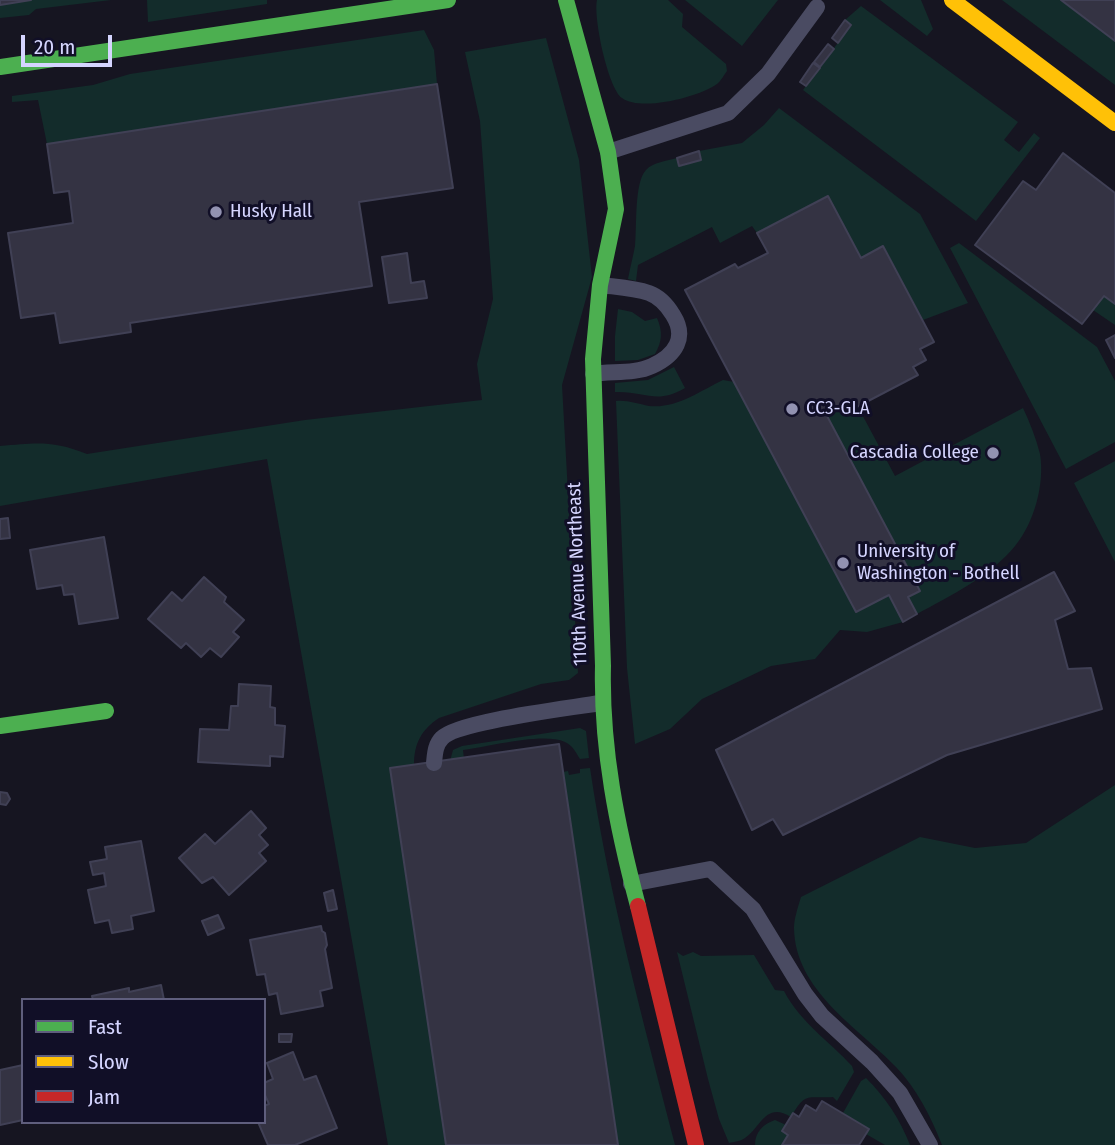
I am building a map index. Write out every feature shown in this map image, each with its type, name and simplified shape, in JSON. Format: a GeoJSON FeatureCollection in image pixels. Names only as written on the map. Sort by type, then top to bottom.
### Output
{"type":"FeatureCollection","features":[{"type":"Feature","properties":{"kind":"street"},"geometry":{"type":"LineString","coordinates":[[0,67],[448,0]]}},
{"type":"Feature","properties":{"kind":"street","name":"110th Avenue Northeast"},"geometry":{"type":"LineString","coordinates":[[566,0],[608,152],[615,209],[600,285],[593,374],[603,666],[600,703],[618,822],[696,1145]]}},
{"type":"Feature","properties":{"kind":"street"},"geometry":{"type":"LineString","coordinates":[[952,0],[1115,123]]}},
{"type":"Feature","properties":{"kind":"street"},"geometry":{"type":"LineString","coordinates":[[0,726],[106,711]]}},
{"type":"Feature","properties":{"kind":"lane"},"geometry":{"type":"LineString","coordinates":[[608,152],[728,113],[768,74],[817,7]]}},
{"type":"Feature","properties":{"kind":"lane"},"geometry":{"type":"LineString","coordinates":[[593,374],[632,371],[652,366],[677,345],[681,335],[680,326],[663,302],[650,293],[600,285]]}},
{"type":"Feature","properties":{"kind":"lane"},"geometry":{"type":"LineString","coordinates":[[434,763],[435,750],[443,737],[468,726],[600,703]]}},
{"type":"Feature","properties":{"kind":"lane"},"geometry":{"type":"LineString","coordinates":[[632,884],[710,869],[753,909],[805,994],[822,1016],[872,1062],[900,1093],[930,1145]]}},
{"type":"Feature","properties":{"kind":"green space"},"geometry":{"type":"Polygon","coordinates":[[[31,0],[111,0],[36,9],[29,15],[0,18],[0,5],[31,0]]]}},
{"type":"Feature","properties":{"kind":"green space"},"geometry":{"type":"Polygon","coordinates":[[[147,0],[267,0],[267,4],[148,22],[147,0]]]}},
{"type":"Feature","properties":{"kind":"green space"},"geometry":{"type":"Polygon","coordinates":[[[597,0],[668,0],[683,14],[682,27],[726,64],[727,71],[717,84],[684,98],[642,104],[622,98],[612,81],[603,52],[597,21],[597,0]]]}},
{"type":"Feature","properties":{"kind":"green space"},"geometry":{"type":"Polygon","coordinates":[[[685,0],[778,0],[742,46],[685,0]]]}},
{"type":"Feature","properties":{"kind":"green space"},"geometry":{"type":"Polygon","coordinates":[[[880,0],[921,0],[933,29],[927,36],[880,0]]]}},
{"type":"Feature","properties":{"kind":"green space"},"geometry":{"type":"Polygon","coordinates":[[[1002,0],[1061,0],[1115,41],[1115,85],[1002,0]]]}},
{"type":"Feature","properties":{"kind":"green space"},"geometry":{"type":"Polygon","coordinates":[[[861,6],[1018,122],[1004,140],[1019,152],[1034,133],[1040,138],[976,221],[803,90],[851,25],[845,20],[861,6]]]}},
{"type":"Feature","properties":{"kind":"green space"},"geometry":{"type":"Polygon","coordinates":[[[424,30],[434,50],[437,84],[47,144],[38,100],[12,102],[12,96],[93,85],[130,74],[424,30]]]}},
{"type":"Feature","properties":{"kind":"green space"},"geometry":{"type":"Polygon","coordinates":[[[546,38],[579,160],[592,277],[562,385],[578,673],[569,680],[541,684],[439,718],[420,738],[415,750],[414,765],[390,769],[446,1145],[388,1145],[267,459],[0,506],[0,446],[44,444],[64,446],[87,454],[305,420],[482,400],[477,364],[493,299],[480,121],[465,52],[546,38]]]}},
{"type":"Feature","properties":{"kind":"green space"},"geometry":{"type":"Polygon","coordinates":[[[779,108],[920,214],[968,303],[923,320],[884,247],[861,258],[827,196],[757,233],[752,226],[720,243],[712,227],[638,265],[636,281],[628,279],[635,246],[638,195],[646,170],[656,163],[677,158],[680,166],[701,160],[699,151],[742,143],[779,108]]]}},
{"type":"Feature","properties":{"kind":"green space"},"geometry":{"type":"Polygon","coordinates":[[[959,243],[1097,347],[1115,381],[1115,442],[1066,469],[950,248],[959,243]]]}},
{"type":"Feature","properties":{"kind":"green space"},"geometry":{"type":"Polygon","coordinates":[[[1104,296],[1115,304],[1115,325],[1093,310],[1104,296]]]}},
{"type":"Feature","properties":{"kind":"green space"},"geometry":{"type":"Polygon","coordinates":[[[618,309],[632,312],[645,321],[657,318],[661,337],[655,354],[638,360],[615,361],[618,309]]]}},
{"type":"Feature","properties":{"kind":"green space"},"geometry":{"type":"Polygon","coordinates":[[[674,367],[685,388],[675,393],[658,396],[615,392],[615,383],[648,380],[674,367]]]}},
{"type":"Feature","properties":{"kind":"green space"},"geometry":{"type":"Polygon","coordinates":[[[723,380],[734,382],[856,612],[889,595],[903,622],[867,632],[840,630],[815,659],[771,666],[702,699],[670,729],[635,744],[627,668],[616,401],[649,406],[669,405],[723,380]]]}},
{"type":"Feature","properties":{"kind":"green space"},"geometry":{"type":"Polygon","coordinates":[[[847,402],[851,410],[858,407],[895,476],[1023,408],[1037,442],[1041,478],[1033,515],[1022,537],[1005,557],[982,576],[917,614],[908,597],[919,590],[826,414],[847,402]]]}},
{"type":"Feature","properties":{"kind":"green space"},"geometry":{"type":"Polygon","coordinates":[[[1115,461],[1115,562],[1074,483],[1115,461]]]}},
{"type":"Feature","properties":{"kind":"green space"},"geometry":{"type":"Polygon","coordinates":[[[580,728],[586,731],[589,758],[580,759],[565,742],[543,739],[463,750],[464,759],[450,761],[453,750],[462,746],[580,728]]]}},
{"type":"Feature","properties":{"kind":"green space"},"geometry":{"type":"Polygon","coordinates":[[[590,768],[617,911],[675,1145],[618,1145],[563,772],[568,771],[569,775],[580,773],[580,769],[590,768]]]}},
{"type":"Feature","properties":{"kind":"green space"},"geometry":{"type":"Polygon","coordinates":[[[1115,785],[1115,1145],[942,1145],[923,1104],[904,1076],[831,1006],[805,971],[797,950],[794,928],[801,897],[920,837],[975,848],[1026,843],[1115,785]]]}},
{"type":"Feature","properties":{"kind":"green space"},"geometry":{"type":"Polygon","coordinates":[[[677,952],[683,956],[693,952],[701,956],[754,955],[775,990],[784,991],[806,1022],[852,1066],[854,1072],[837,1101],[833,1097],[808,1098],[800,1103],[791,1117],[776,1112],[770,1114],[745,1138],[729,1143],[708,1079],[677,952]]]}},
{"type":"Feature","properties":{"kind":"green space"},"geometry":{"type":"Polygon","coordinates":[[[866,1078],[892,1109],[910,1145],[885,1145],[866,1134],[868,1129],[843,1113],[861,1081],[866,1078]]]}},
{"type":"Feature","properties":{"kind":"green space"},"geometry":{"type":"Polygon","coordinates":[[[775,1120],[786,1125],[782,1131],[788,1135],[782,1145],[755,1145],[760,1129],[775,1120]]]}},
{"type":"Feature","properties":{"kind":"building"},"geometry":{"type":"Polygon","coordinates":[[[0,0],[31,0],[0,5],[0,0]]]}},
{"type":"Feature","properties":{"kind":"building"},"geometry":{"type":"Polygon","coordinates":[[[1061,0],[1115,0],[1115,41],[1061,0]]]}},
{"type":"Feature","properties":{"kind":"building"},"geometry":{"type":"Polygon","coordinates":[[[845,20],[851,25],[838,43],[832,38],[845,20]]]}},
{"type":"Feature","properties":{"kind":"building"},"geometry":{"type":"Polygon","coordinates":[[[828,44],[834,49],[820,67],[814,62],[828,44]]]}},
{"type":"Feature","properties":{"kind":"building"},"geometry":{"type":"Polygon","coordinates":[[[813,63],[820,68],[806,86],[800,82],[813,63]]]}},
{"type":"Feature","properties":{"kind":"building","name":"Husky Hall"},"geometry":{"type":"Polygon","coordinates":[[[437,84],[453,188],[359,202],[372,286],[130,323],[131,332],[60,343],[55,313],[21,318],[8,233],[73,223],[69,191],[54,193],[47,144],[437,84]]]}},
{"type":"Feature","properties":{"kind":"building"},"geometry":{"type":"Polygon","coordinates":[[[699,151],[701,160],[679,166],[677,158],[699,151]]]}},
{"type":"Feature","properties":{"kind":"building"},"geometry":{"type":"Polygon","coordinates":[[[1063,153],[1115,193],[1115,304],[1104,296],[1082,324],[975,245],[1023,181],[1036,190],[1063,153]]]}},
{"type":"Feature","properties":{"kind":"building","name":"CC3-GLA"},"geometry":{"type":"Polygon","coordinates":[[[828,196],[861,258],[883,246],[934,342],[920,349],[926,360],[913,367],[918,375],[851,410],[847,402],[826,414],[920,591],[908,597],[917,614],[903,622],[889,595],[856,612],[685,290],[735,264],[738,268],[768,253],[757,233],[828,196]]]}},
{"type":"Feature","properties":{"kind":"building"},"geometry":{"type":"Polygon","coordinates":[[[407,253],[411,283],[424,281],[427,298],[389,303],[382,257],[407,253]]]}},
{"type":"Feature","properties":{"kind":"building"},"geometry":{"type":"Polygon","coordinates":[[[1115,335],[1115,358],[1106,340],[1115,335]]]}},
{"type":"Feature","properties":{"kind":"building"},"geometry":{"type":"Polygon","coordinates":[[[8,518],[10,538],[0,539],[0,519],[8,518]]]}},
{"type":"Feature","properties":{"kind":"building"},"geometry":{"type":"Polygon","coordinates":[[[104,537],[118,618],[79,624],[74,594],[64,595],[62,585],[37,589],[30,550],[104,537]]]}},
{"type":"Feature","properties":{"kind":"building"},"geometry":{"type":"Polygon","coordinates":[[[1054,572],[1075,611],[1055,620],[1068,669],[1091,668],[1102,709],[947,755],[783,835],[773,819],[752,830],[716,750],[1054,572]]]}},
{"type":"Feature","properties":{"kind":"building"},"geometry":{"type":"Polygon","coordinates":[[[204,577],[226,597],[224,602],[244,620],[233,632],[239,637],[221,657],[210,648],[201,657],[186,643],[181,648],[148,619],[172,592],[182,601],[204,577]]]}},
{"type":"Feature","properties":{"kind":"building"},"geometry":{"type":"Polygon","coordinates":[[[239,684],[271,686],[270,707],[275,708],[275,725],[285,726],[283,757],[270,756],[270,766],[198,762],[200,729],[229,730],[231,706],[238,706],[239,684]]]}},
{"type":"Feature","properties":{"kind":"building"},"geometry":{"type":"Polygon","coordinates":[[[559,744],[618,1145],[446,1145],[390,768],[559,744]]]}},
{"type":"Feature","properties":{"kind":"building"},"geometry":{"type":"Polygon","coordinates":[[[0,792],[7,793],[10,799],[6,805],[0,804],[0,792]]]}},
{"type":"Feature","properties":{"kind":"building"},"geometry":{"type":"Polygon","coordinates":[[[251,811],[266,828],[259,835],[268,845],[259,853],[266,861],[229,895],[213,877],[202,883],[179,858],[205,834],[215,844],[251,811]]]}},
{"type":"Feature","properties":{"kind":"building"},"geometry":{"type":"Polygon","coordinates":[[[141,841],[154,911],[131,916],[133,929],[112,933],[109,920],[95,923],[88,890],[106,886],[104,873],[93,875],[90,862],[107,859],[105,847],[141,841]]]}},
{"type":"Feature","properties":{"kind":"building"},"geometry":{"type":"Polygon","coordinates":[[[333,890],[337,909],[328,911],[324,893],[333,890]]]}},
{"type":"Feature","properties":{"kind":"building"},"geometry":{"type":"Polygon","coordinates":[[[218,915],[224,928],[208,935],[202,921],[218,915]]]}},
{"type":"Feature","properties":{"kind":"building"},"geometry":{"type":"Polygon","coordinates":[[[321,926],[325,933],[332,988],[320,991],[323,1006],[281,1014],[277,993],[269,995],[265,974],[257,975],[250,940],[321,926]]]}},
{"type":"Feature","properties":{"kind":"building"},"geometry":{"type":"Polygon","coordinates":[[[161,985],[164,998],[92,996],[129,988],[129,992],[161,985]]]}},
{"type":"Feature","properties":{"kind":"building"},"geometry":{"type":"Polygon","coordinates":[[[279,1034],[292,1034],[291,1042],[279,1042],[279,1034]]]}},
{"type":"Feature","properties":{"kind":"building"},"geometry":{"type":"Polygon","coordinates":[[[293,1052],[304,1080],[316,1076],[337,1128],[295,1145],[268,1145],[259,1124],[266,1124],[266,1105],[269,1104],[266,1082],[273,1079],[267,1063],[293,1052]]]}},
{"type":"Feature","properties":{"kind":"building"},"geometry":{"type":"Polygon","coordinates":[[[21,1065],[21,1120],[0,1125],[0,1070],[21,1065]]]}},
{"type":"Feature","properties":{"kind":"building"},"geometry":{"type":"Polygon","coordinates":[[[822,1101],[869,1129],[859,1145],[782,1145],[788,1135],[782,1131],[793,1113],[799,1117],[806,1105],[816,1111],[822,1101]]]}},
{"type":"Feature","properties":{"kind":"traffic: fast"},"geometry":{"type":"LineString","coordinates":[[0,67],[448,0]]}},
{"type":"Feature","properties":{"kind":"traffic: fast"},"geometry":{"type":"LineString","coordinates":[[566,0],[608,152],[616,209],[600,285],[593,359],[603,697],[612,787],[638,906]]}},
{"type":"Feature","properties":{"kind":"traffic: fast"},"geometry":{"type":"LineString","coordinates":[[0,726],[106,711]]}},
{"type":"Feature","properties":{"kind":"traffic: slow"},"geometry":{"type":"LineString","coordinates":[[952,0],[1115,123]]}},
{"type":"Feature","properties":{"kind":"traffic: jam"},"geometry":{"type":"LineString","coordinates":[[638,906],[696,1145]]}},
{"type":"Feature","properties":{"kind":"place","name":"Husky Hall"},"geometry":{"type":"Point","coordinates":[216,212]}},
{"type":"Feature","properties":{"kind":"place","name":"CC3-GLA"},"geometry":{"type":"Point","coordinates":[792,409]}},
{"type":"Feature","properties":{"kind":"place","name":"Cascadia College"},"geometry":{"type":"Point","coordinates":[993,453]}},
{"type":"Feature","properties":{"kind":"place","name":"University of Washington - Bothell"},"geometry":{"type":"Point","coordinates":[843,563]}}]}
